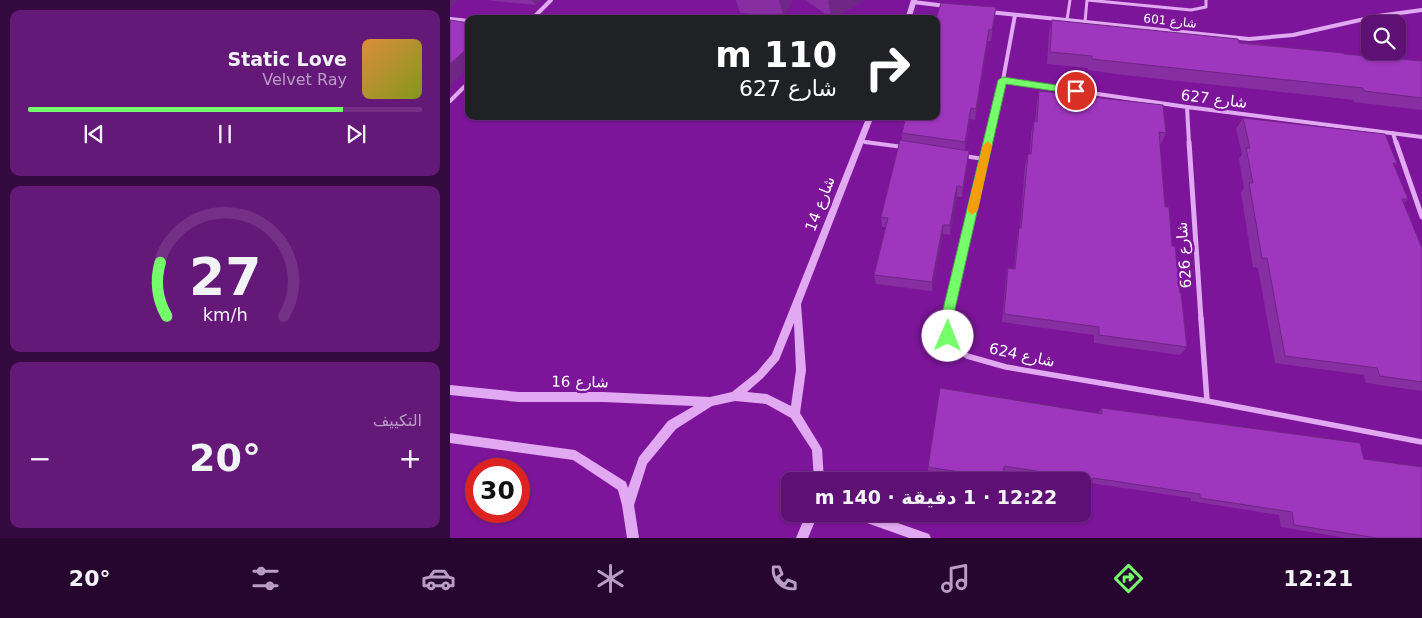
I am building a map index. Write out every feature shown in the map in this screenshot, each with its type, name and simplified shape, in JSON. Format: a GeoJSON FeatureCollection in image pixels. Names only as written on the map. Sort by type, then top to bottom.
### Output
{"type":"FeatureCollection","features":[{"type":"Feature","properties":{"kind":"street"},"geometry":{"type":"LineString","coordinates":[[536,15],[551,0]]}},
{"type":"Feature","properties":{"kind":"street"},"geometry":{"type":"LineString","coordinates":[[909,15],[914,1],[950,7]]}},
{"type":"Feature","properties":{"kind":"street","name":"شارع 601"},"geometry":{"type":"LineString","coordinates":[[987,12],[1248,39],[1272,38],[1380,16],[1422,10]]}},
{"type":"Feature","properties":{"kind":"street","name":"شارع 624"},"geometry":{"type":"LineString","coordinates":[[1014,15],[1003,80],[947,318],[948,336],[955,346],[967,356],[1006,367],[1207,401],[1422,442]]}},
{"type":"Feature","properties":{"kind":"street"},"geometry":{"type":"LineString","coordinates":[[450,19],[465,21]]}},
{"type":"Feature","properties":{"kind":"street","name":"شارع 627"},"geometry":{"type":"LineString","coordinates":[[1003,80],[1187,107],[1422,137]]}},
{"type":"Feature","properties":{"kind":"street"},"geometry":{"type":"LineString","coordinates":[[450,101],[465,86]]}},
{"type":"Feature","properties":{"kind":"street","name":"شارع 626"},"geometry":{"type":"LineString","coordinates":[[1187,107],[1207,401]]}},
{"type":"Feature","properties":{"kind":"street","name":"شارع 14"},"geometry":{"type":"LineString","coordinates":[[735,396],[760,375],[776,357],[869,120]]}},
{"type":"Feature","properties":{"kind":"street"},"geometry":{"type":"LineString","coordinates":[[1393,133],[1422,217]]}},
{"type":"Feature","properties":{"kind":"street","name":"شارع 14"},"geometry":{"type":"LineString","coordinates":[[795,414],[801,370],[798,303]]}},
{"type":"Feature","properties":{"kind":"street","name":"شارع 16"},"geometry":{"type":"LineString","coordinates":[[450,390],[519,397],[603,397],[710,402]]}},
{"type":"Feature","properties":{"kind":"street"},"geometry":{"type":"LineString","coordinates":[[628,506],[643,461],[672,424],[710,402],[735,396],[768,399],[795,414],[817,449],[818,472]]}},
{"type":"Feature","properties":{"kind":"street"},"geometry":{"type":"LineString","coordinates":[[450,438],[575,455],[622,486],[628,506],[633,538]]}},
{"type":"Feature","properties":{"kind":"street"},"geometry":{"type":"LineString","coordinates":[[802,538],[809,522]]}},
{"type":"Feature","properties":{"kind":"street"},"geometry":{"type":"LineString","coordinates":[[880,522],[925,538]]}},
{"type":"Feature","properties":{"kind":"lane"},"geometry":{"type":"LineString","coordinates":[[1067,20],[1070,0]]}},
{"type":"Feature","properties":{"kind":"lane"},"geometry":{"type":"LineString","coordinates":[[1085,22],[1087,0],[1191,10],[1206,7],[1206,0]]}},
{"type":"Feature","properties":{"kind":"lane"},"geometry":{"type":"LineString","coordinates":[[861,141],[909,148]]}},
{"type":"Feature","properties":{"kind":"lane"},"geometry":{"type":"LineString","coordinates":[[956,155],[984,159]]}},
{"type":"Feature","properties":{"kind":"building"},"geometry":{"type":"Polygon","coordinates":[[[941,3],[996,7],[992,30],[989,29],[976,109],[971,108],[965,142],[902,133],[905,120],[940,120],[940,15],[937,15],[941,3]]]}},
{"type":"Feature","properties":{"kind":"building"},"geometry":{"type":"Polygon","coordinates":[[[450,20],[465,22],[465,51],[450,64],[450,20]]]}},
{"type":"Feature","properties":{"kind":"building"},"geometry":{"type":"Polygon","coordinates":[[[1052,20],[1238,39],[1239,43],[1361,56],[1361,60],[1422,61],[1422,98],[1364,91],[1363,88],[1092,59],[1092,56],[1050,52],[1052,20]]]}},
{"type":"Feature","properties":{"kind":"building"},"geometry":{"type":"Polygon","coordinates":[[[1039,91],[1163,105],[1166,133],[1159,132],[1165,207],[1169,207],[1172,246],[1175,246],[1187,347],[1099,335],[1099,327],[1004,314],[1008,268],[1015,269],[1028,154],[1031,154],[1034,121],[1037,122],[1039,91]]]}},
{"type":"Feature","properties":{"kind":"building"},"geometry":{"type":"Polygon","coordinates":[[[1243,118],[1385,134],[1397,163],[1393,163],[1408,199],[1402,199],[1422,248],[1422,382],[1380,376],[1377,368],[1285,356],[1267,258],[1262,258],[1249,183],[1253,183],[1246,148],[1250,148],[1243,118]]]}},
{"type":"Feature","properties":{"kind":"building"},"geometry":{"type":"Polygon","coordinates":[[[900,140],[969,151],[963,187],[957,186],[950,225],[943,225],[932,282],[874,275],[888,218],[881,217],[900,140]]]}},
{"type":"Feature","properties":{"kind":"building"},"geometry":{"type":"Polygon","coordinates":[[[940,388],[1102,414],[1102,408],[1360,443],[1364,459],[1422,467],[1422,538],[1377,538],[1294,525],[1292,512],[1200,498],[1200,494],[1093,478],[1093,480],[1091,480],[1091,472],[1042,472],[1004,466],[1004,472],[959,472],[928,467],[940,388]]]}},
{"type":"Feature","properties":{"kind":"slow traffic"},"geometry":{"type":"LineString","coordinates":[[972,210],[988,145]]}},
{"type":"Feature","properties":{"kind":"route"},"geometry":{"type":"LineString","coordinates":[[948,336],[947,318],[1003,80],[1076,91]]}}]}
